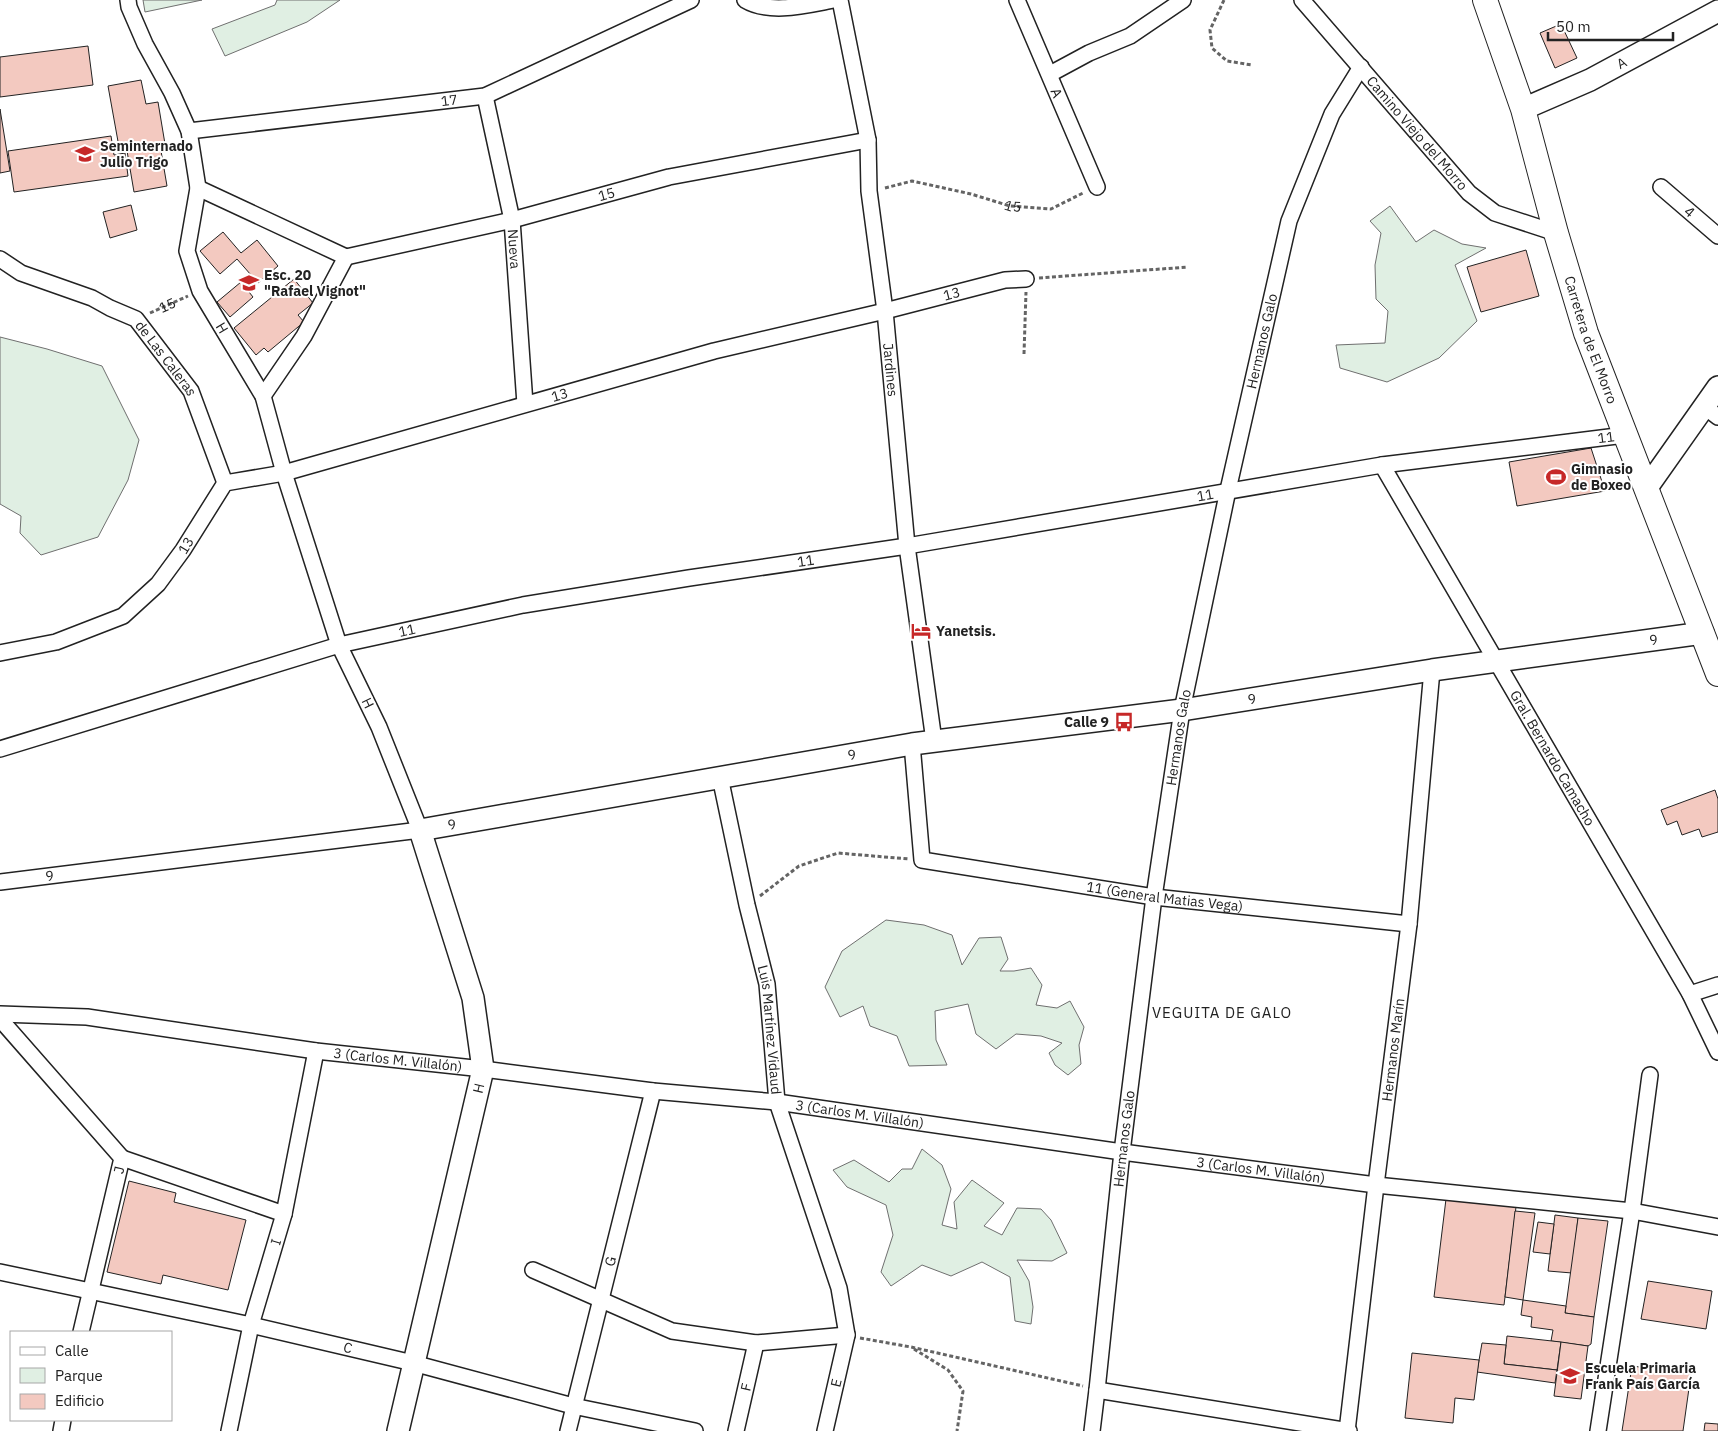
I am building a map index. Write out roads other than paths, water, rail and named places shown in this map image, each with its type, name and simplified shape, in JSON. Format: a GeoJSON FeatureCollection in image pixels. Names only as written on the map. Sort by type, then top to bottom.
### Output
{"type":"FeatureCollection","features":[{"type":"Feature","properties":{"kind":"main road","name":"Carretera de El Morro"},"geometry":{"type":"LineString","coordinates":[[1485,0],[1523,109],[1556,233],[1586,333],[1718,674]]}},
{"type":"Feature","properties":{"kind":"street","name":"H"},"geometry":{"type":"LineString","coordinates":[[128,0],[144,44],[172,92],[189,131],[198,188],[187,251],[200,291],[263,396],[284,473],[339,646],[379,727],[420,830],[473,998],[483,1069],[398,1431]]}},
{"type":"Feature","properties":{"kind":"street","name":"17"},"geometry":{"type":"LineString","coordinates":[[189,131],[485,96],[691,0]]}},
{"type":"Feature","properties":{"kind":"street"},"geometry":{"type":"LineString","coordinates":[[745,0],[751,4],[786,9],[834,0]]}},
{"type":"Feature","properties":{"kind":"street","name":"Jardines"},"geometry":{"type":"LineString","coordinates":[[840,0],[868,140],[869,191],[886,311],[907,546],[934,742]]}},
{"type":"Feature","properties":{"kind":"street","name":"A"},"geometry":{"type":"LineString","coordinates":[[1018,0],[1097,187]]}},
{"type":"Feature","properties":{"kind":"street"},"geometry":{"type":"LineString","coordinates":[[1050,74],[1089,53],[1130,36],[1183,0]]}},
{"type":"Feature","properties":{"kind":"street","name":"Camino Viejo del Morro"},"geometry":{"type":"LineString","coordinates":[[1302,0],[1469,193],[1495,212],[1556,233]]}},
{"type":"Feature","properties":{"kind":"street"},"geometry":{"type":"LineString","coordinates":[[1715,0],[1718,5]]}},
{"type":"Feature","properties":{"kind":"street","name":"A"},"geometry":{"type":"LineString","coordinates":[[1523,109],[1590,80],[1718,11]]}},
{"type":"Feature","properties":{"kind":"street","name":"Hermanos Galo"},"geometry":{"type":"LineString","coordinates":[[1092,1431],[1098,1390],[1122,1152],[1154,896],[1182,710],[1228,490],[1289,221],[1332,114],[1361,67]]}},
{"type":"Feature","properties":{"kind":"street","name":"Nueva"},"geometry":{"type":"LineString","coordinates":[[485,96],[512,220],[525,404]]}},
{"type":"Feature","properties":{"kind":"street","name":"15"},"geometry":{"type":"LineString","coordinates":[[346,257],[512,220],[669,177],[868,140]]}},
{"type":"Feature","properties":{"kind":"street","name":"4"},"geometry":{"type":"LineString","coordinates":[[1661,187],[1718,236]]}},
{"type":"Feature","properties":{"kind":"street"},"geometry":{"type":"LineString","coordinates":[[198,188],[346,257],[304,336],[263,396]]}},
{"type":"Feature","properties":{"kind":"street","name":"de Las Caleras"},"geometry":{"type":"LineString","coordinates":[[0,259],[21,273],[92,298],[136,319],[191,391],[225,483]]}},
{"type":"Feature","properties":{"kind":"street","name":"13"},"geometry":{"type":"LineString","coordinates":[[0,653],[56,642],[123,616],[158,584],[183,550],[225,483],[284,473],[714,351],[886,311],[1004,280],[1026,279]]}},
{"type":"Feature","properties":{"kind":"street"},"geometry":{"type":"LineString","coordinates":[[1646,489],[1712,412],[1718,387]]}},
{"type":"Feature","properties":{"kind":"street","name":"11"},"geometry":{"type":"LineString","coordinates":[[0,749],[339,646],[523,605],[907,546],[1382,465],[1625,435]]}},
{"type":"Feature","properties":{"kind":"street","name":"Gral. Bernardo Camacho"},"geometry":{"type":"LineString","coordinates":[[1382,465],[1690,994],[1718,1052]]}},
{"type":"Feature","properties":{"kind":"street","name":"9"},"geometry":{"type":"LineString","coordinates":[[0,882],[420,830],[912,744],[1182,710],[1432,670],[1703,633]]}},
{"type":"Feature","properties":{"kind":"street","name":"Hermanos Marín"},"geometry":{"type":"LineString","coordinates":[[1348,1431],[1376,1185],[1409,924],[1432,670]]}},
{"type":"Feature","properties":{"kind":"street","name":"11 (General Matias Vega)"},"geometry":{"type":"LineString","coordinates":[[912,744],[922,860],[1154,896],[1409,924]]}},
{"type":"Feature","properties":{"kind":"street","name":"Luis Martínez Vidaud"},"geometry":{"type":"LineString","coordinates":[[720,777],[747,905],[767,984],[777,1102],[839,1288],[847,1335]]}},
{"type":"Feature","properties":{"kind":"street"},"geometry":{"type":"LineString","coordinates":[[1690,994],[1718,985]]}},
{"type":"Feature","properties":{"kind":"street","name":"3 (Carlos M. Villalón)"},"geometry":{"type":"LineString","coordinates":[[0,1014],[87,1017],[316,1051],[483,1069],[653,1091],[777,1102],[1122,1152],[1376,1185],[1632,1211],[1718,1227]]}},
{"type":"Feature","properties":{"kind":"street","name":"J"},"geometry":{"type":"LineString","coordinates":[[0,1019],[122,1158],[81,1331]]}},
{"type":"Feature","properties":{"kind":"street","name":"I"},"geometry":{"type":"LineString","coordinates":[[229,1431],[251,1326],[284,1214],[316,1051]]}},
{"type":"Feature","properties":{"kind":"street"},"geometry":{"type":"LineString","coordinates":[[1598,1431],[1632,1211],[1650,1075]]}},
{"type":"Feature","properties":{"kind":"street","name":"G"},"geometry":{"type":"LineString","coordinates":[[568,1431],[653,1091]]}},
{"type":"Feature","properties":{"kind":"street"},"geometry":{"type":"LineString","coordinates":[[122,1158],[284,1214]]}},
{"type":"Feature","properties":{"kind":"street"},"geometry":{"type":"LineString","coordinates":[[533,1270],[672,1332],[756,1343],[847,1335]]}},
{"type":"Feature","properties":{"kind":"street","name":"C"},"geometry":{"type":"LineString","coordinates":[[0,1272],[413,1363],[573,1406],[694,1431]]}},
{"type":"Feature","properties":{"kind":"street","name":"E"},"geometry":{"type":"LineString","coordinates":[[825,1431],[847,1335]]}},
{"type":"Feature","properties":{"kind":"street","name":"F"},"geometry":{"type":"LineString","coordinates":[[736,1431],[756,1343]]}},
{"type":"Feature","properties":{"kind":"street"},"geometry":{"type":"LineString","coordinates":[[1098,1390],[1348,1431]]}},
{"type":"Feature","properties":{"kind":"place","name":"Seminternado Julio Trigo"},"geometry":{"type":"Point","coordinates":[85,154]}},
{"type":"Feature","properties":{"kind":"place","name":"Esc. 20 \"Rafael Vignot\""},"geometry":{"type":"Point","coordinates":[249,283]}},
{"type":"Feature","properties":{"kind":"place","name":"Gimnasio de Boxeo"},"geometry":{"type":"Point","coordinates":[1556,477]}},
{"type":"Feature","properties":{"kind":"place","name":"Yanetsis."},"geometry":{"type":"Point","coordinates":[921,631]}},
{"type":"Feature","properties":{"kind":"place","name":"Calle 9"},"geometry":{"type":"Point","coordinates":[1124,722]}},
{"type":"Feature","properties":{"kind":"place","name":"Escuela Primaria Frank País García"},"geometry":{"type":"Point","coordinates":[1570,1376]}},
{"type":"Feature","properties":{"kind":"district","name":"VEGUITA DE GALO"},"geometry":{"type":"Point","coordinates":[1222,1012]}}]}
